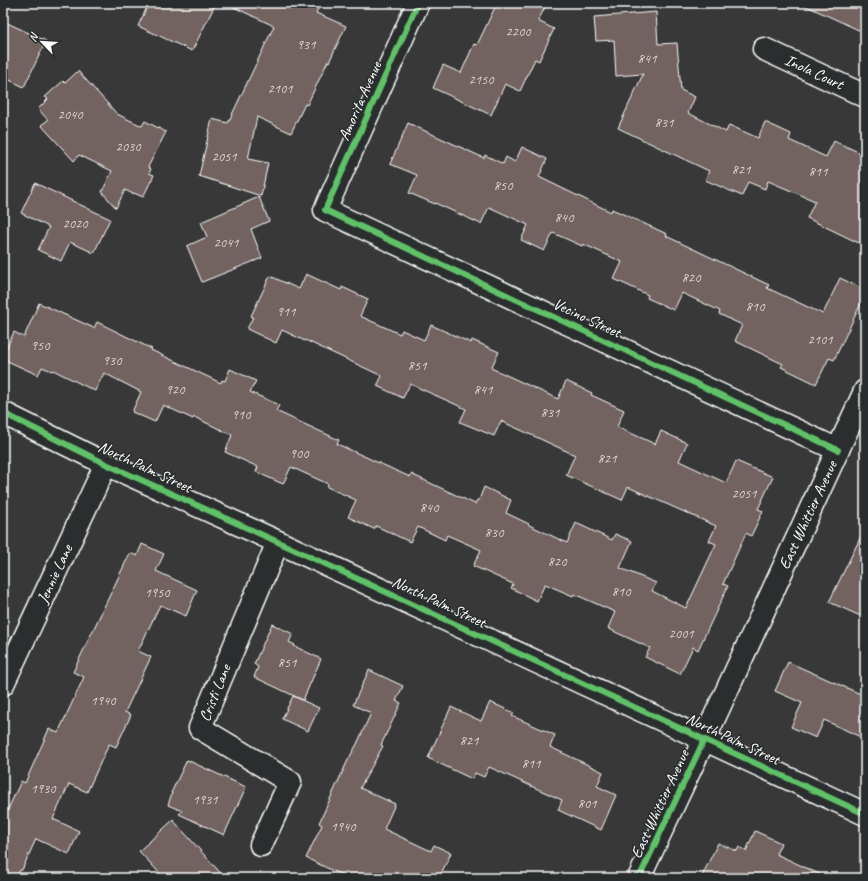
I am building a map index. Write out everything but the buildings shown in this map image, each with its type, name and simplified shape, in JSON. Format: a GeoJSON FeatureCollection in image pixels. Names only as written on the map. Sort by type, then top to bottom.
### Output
{"type":"FeatureCollection","features":[{"type":"Feature","properties":{"kind":"street","name":"Amorita Avenue"},"geometry":{"type":"LineString","coordinates":[[325,210],[418,3]]}},
{"type":"Feature","properties":{"kind":"street","name":"Inola Court"},"geometry":{"type":"LineString","coordinates":[[764,48],[865,96]]}},
{"type":"Feature","properties":{"kind":"street","name":"Vecino Street"},"geometry":{"type":"LineString","coordinates":[[325,210],[838,450]]}},
{"type":"Feature","properties":{"kind":"street","name":"East Whittier Avenue"},"geometry":{"type":"LineString","coordinates":[[639,878],[865,390]]}},
{"type":"Feature","properties":{"kind":"street","name":"North Palm Street"},"geometry":{"type":"LineString","coordinates":[[3,413],[106,464],[865,814]]}},
{"type":"Feature","properties":{"kind":"street","name":"Jennie Lane"},"geometry":{"type":"LineString","coordinates":[[3,684],[106,464]]}},
{"type":"Feature","properties":{"kind":"street","name":"Cristi Lane"},"geometry":{"type":"LineString","coordinates":[[261,845],[290,782],[200,728],[278,542]]}},
{"type":"Feature","properties":{"kind":"cycle path"},"geometry":{"type":"LineString","coordinates":[[418,3],[325,210],[838,450]]}},
{"type":"Feature","properties":{"kind":"cycle path"},"geometry":{"type":"LineString","coordinates":[[3,413],[106,464],[865,814]]}},
{"type":"Feature","properties":{"kind":"cycle path"},"geometry":{"type":"LineString","coordinates":[[639,878],[704,740]]}}]}
